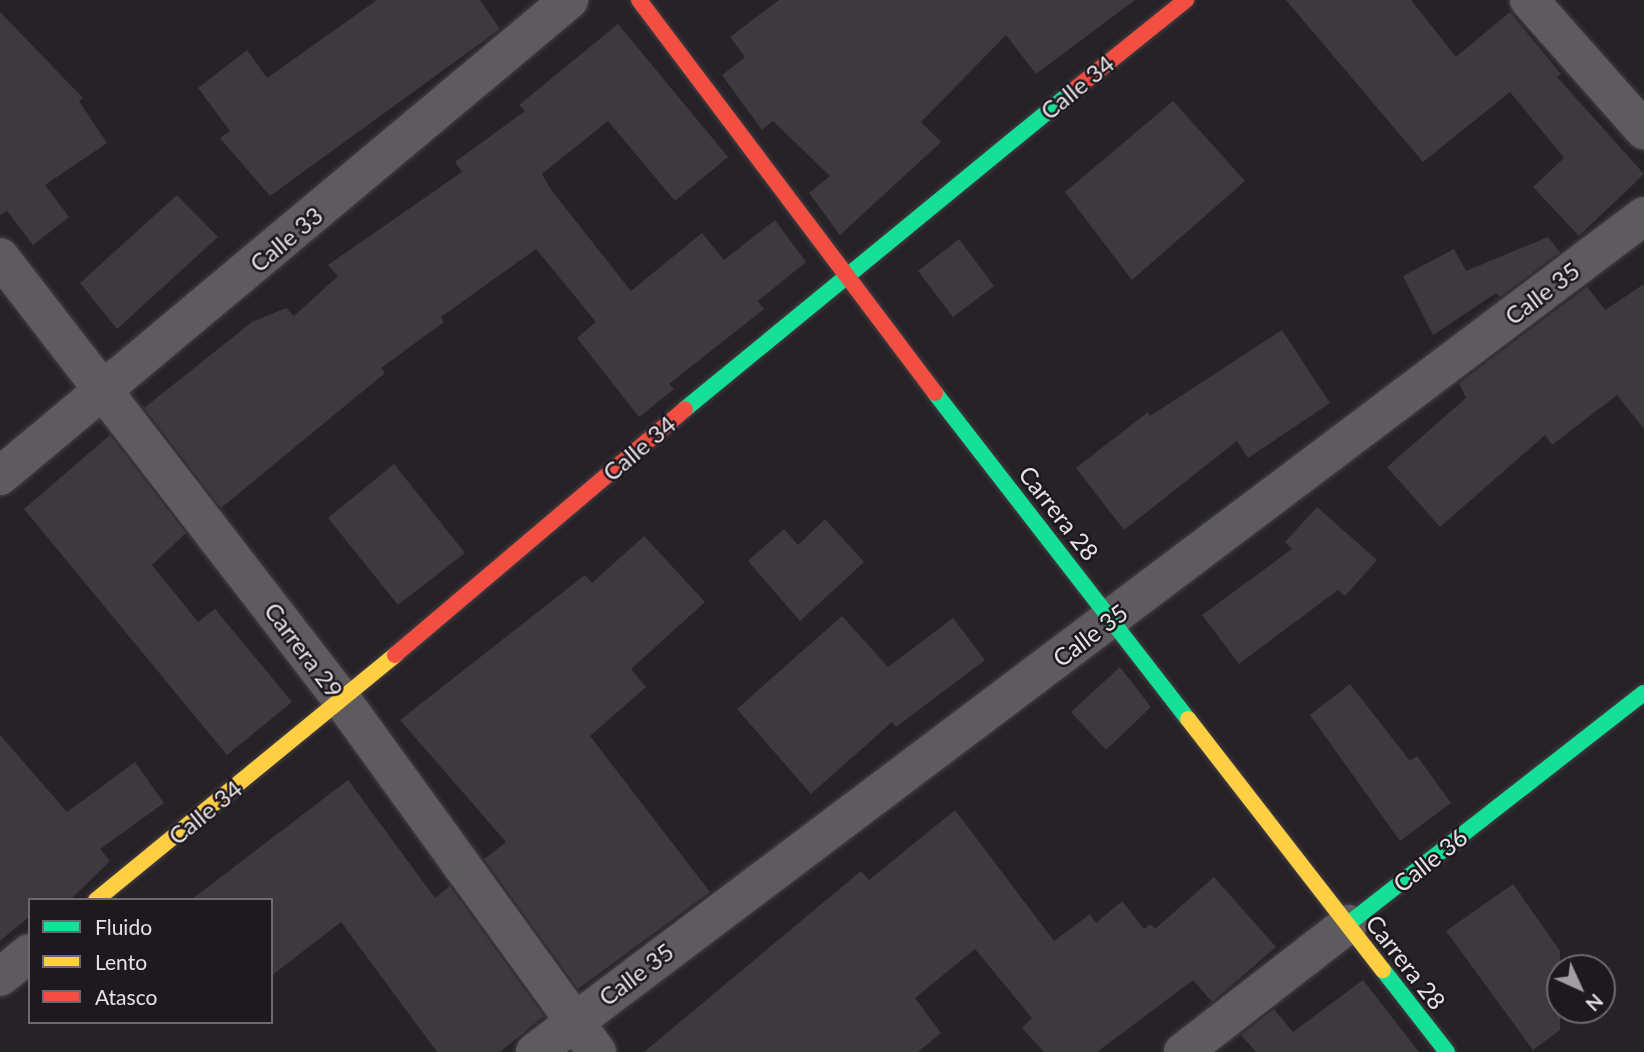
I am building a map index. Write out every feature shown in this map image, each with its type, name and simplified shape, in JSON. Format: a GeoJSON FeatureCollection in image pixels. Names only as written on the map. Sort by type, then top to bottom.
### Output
{"type":"FeatureCollection","features":[{"type":"Feature","properties":{"kind":"street","name":"Calle 33"},"geometry":{"type":"LineString","coordinates":[[0,475],[106,391],[569,0]]}},
{"type":"Feature","properties":{"kind":"street","name":"Carrera 28"},"geometry":{"type":"LineString","coordinates":[[639,0],[844,275],[1447,1052]]}},
{"type":"Feature","properties":{"kind":"street","name":"Calle 34"},"geometry":{"type":"LineString","coordinates":[[98,898],[342,701],[844,275],[1186,0]]}},
{"type":"Feature","properties":{"kind":"street"},"geometry":{"type":"LineString","coordinates":[[1529,0],[1644,130]]}},
{"type":"Feature","properties":{"kind":"street","name":"Calle 35"},"geometry":{"type":"LineString","coordinates":[[535,1052],[572,1021],[1644,216]]}},
{"type":"Feature","properties":{"kind":"street","name":"Carrera 29"},"geometry":{"type":"LineString","coordinates":[[0,257],[106,391],[342,701],[597,1052]]}},
{"type":"Feature","properties":{"kind":"street","name":"Calle 36"},"geometry":{"type":"LineString","coordinates":[[1183,1052],[1644,693]]}},
{"type":"Feature","properties":{"kind":"street"},"geometry":{"type":"LineString","coordinates":[[0,977],[28,955]]}},
{"type":"Feature","properties":{"kind":"building"},"geometry":{"type":"Polygon","coordinates":[[[377,0],[480,0],[500,29],[270,196],[220,138],[230,131],[198,88],[247,50],[267,78],[377,0]]]}},
{"type":"Feature","properties":{"kind":"building"},"geometry":{"type":"Polygon","coordinates":[[[779,0],[1135,0],[1036,74],[1006,35],[921,122],[941,142],[840,235],[809,193],[830,176],[773,121],[762,130],[722,75],[745,57],[730,37],[779,0]]]}},
{"type":"Feature","properties":{"kind":"building"},"geometry":{"type":"Polygon","coordinates":[[[1286,0],[1411,0],[1456,57],[1510,12],[1561,74],[1557,77],[1644,174],[1579,236],[1533,187],[1564,158],[1510,92],[1423,162],[1286,0]]]}},
{"type":"Feature","properties":{"kind":"building"},"geometry":{"type":"Polygon","coordinates":[[[0,12],[83,98],[79,101],[107,143],[45,185],[69,217],[33,245],[7,211],[0,215],[0,12]]]}},
{"type":"Feature","properties":{"kind":"building"},"geometry":{"type":"Polygon","coordinates":[[[618,24],[728,157],[675,201],[608,121],[542,174],[552,191],[631,291],[702,233],[724,260],[775,220],[806,262],[758,301],[764,309],[669,384],[674,389],[639,417],[577,338],[596,322],[536,249],[441,317],[444,322],[381,368],[385,373],[221,508],[144,408],[252,322],[286,308],[294,316],[338,276],[328,265],[462,172],[455,162],[525,111],[519,105],[618,24]]]}},
{"type":"Feature","properties":{"kind":"building"},"geometry":{"type":"Polygon","coordinates":[[[1173,101],[1245,181],[1132,280],[1065,192],[1173,101]]]}},
{"type":"Feature","properties":{"kind":"building"},"geometry":{"type":"Polygon","coordinates":[[[177,195],[218,237],[117,329],[80,283],[177,195]]]}},
{"type":"Feature","properties":{"kind":"building"},"geometry":{"type":"Polygon","coordinates":[[[1548,237],[1560,252],[1500,297],[1496,293],[1433,335],[1403,276],[1454,249],[1466,271],[1548,237]]]}},
{"type":"Feature","properties":{"kind":"building"},"geometry":{"type":"Polygon","coordinates":[[[959,239],[994,286],[953,317],[918,271],[959,239]]]}},
{"type":"Feature","properties":{"kind":"building"},"geometry":{"type":"Polygon","coordinates":[[[1644,284],[1644,429],[1617,395],[1552,445],[1545,435],[1440,527],[1387,467],[1466,398],[1459,383],[1587,287],[1605,310],[1644,284]]]}},
{"type":"Feature","properties":{"kind":"building"},"geometry":{"type":"Polygon","coordinates":[[[1282,330],[1330,403],[1248,458],[1237,441],[1124,530],[1076,468],[1148,412],[1150,416],[1282,330]]]}},
{"type":"Feature","properties":{"kind":"building"},"geometry":{"type":"Polygon","coordinates":[[[110,435],[186,533],[152,565],[198,622],[215,609],[292,702],[227,755],[24,509],[110,435]]]}},
{"type":"Feature","properties":{"kind":"building"},"geometry":{"type":"Polygon","coordinates":[[[394,464],[465,553],[398,605],[328,518],[394,464]]]}},
{"type":"Feature","properties":{"kind":"building"},"geometry":{"type":"Polygon","coordinates":[[[1317,507],[1377,560],[1345,596],[1338,590],[1239,664],[1202,615],[1292,549],[1285,542],[1317,507]]]}},
{"type":"Feature","properties":{"kind":"building"},"geometry":{"type":"Polygon","coordinates":[[[825,519],[864,562],[800,621],[748,561],[784,529],[798,545],[825,519]]]}},
{"type":"Feature","properties":{"kind":"building"},"geometry":{"type":"Polygon","coordinates":[[[644,536],[705,602],[631,669],[646,687],[590,736],[710,892],[578,989],[484,859],[506,842],[400,720],[585,575],[592,583],[644,536]]]}},
{"type":"Feature","properties":{"kind":"building"},"geometry":{"type":"Polygon","coordinates":[[[842,616],[888,667],[953,618],[985,660],[896,727],[892,722],[811,794],[737,709],[842,616]]]}},
{"type":"Feature","properties":{"kind":"building"},"geometry":{"type":"Polygon","coordinates":[[[1120,667],[1151,707],[1106,750],[1071,712],[1120,667]]]}},
{"type":"Feature","properties":{"kind":"building"},"geometry":{"type":"Polygon","coordinates":[[[1350,684],[1410,761],[1417,756],[1451,803],[1400,841],[1310,715],[1350,684]]]}},
{"type":"Feature","properties":{"kind":"building"},"geometry":{"type":"Polygon","coordinates":[[[0,735],[67,812],[135,762],[164,803],[100,849],[110,861],[72,898],[28,898],[28,918],[0,941],[0,735]]]}},
{"type":"Feature","properties":{"kind":"building"},"geometry":{"type":"Polygon","coordinates":[[[348,780],[435,898],[450,886],[544,1016],[500,1052],[437,1052],[341,922],[273,974],[273,898],[194,898],[348,780]]]}},
{"type":"Feature","properties":{"kind":"building"},"geometry":{"type":"Polygon","coordinates":[[[955,810],[1054,941],[1090,914],[1096,923],[1122,901],[1144,929],[1150,924],[1155,929],[1214,877],[1276,947],[1212,1002],[1193,980],[1097,1052],[1044,1052],[1022,1028],[1032,1018],[975,949],[915,998],[941,1033],[918,1052],[644,1052],[861,871],[869,880],[955,810]]]}},
{"type":"Feature","properties":{"kind":"building"},"geometry":{"type":"Polygon","coordinates":[[[1513,884],[1560,951],[1560,954],[1546,954],[1546,1024],[1560,1024],[1560,1030],[1533,1050],[1446,931],[1513,884]]]}},
{"type":"Feature","properties":{"kind":"building"},"geometry":{"type":"Polygon","coordinates":[[[1363,980],[1419,1052],[1256,1052],[1241,1035],[1274,1009],[1293,1032],[1363,980]]]}},
{"type":"Feature","properties":{"kind":"traffic: fast"},"geometry":{"type":"LineString","coordinates":[[685,409],[1074,90]]}},
{"type":"Feature","properties":{"kind":"traffic: fast"},"geometry":{"type":"LineString","coordinates":[[935,393],[1188,719]]}},
{"type":"Feature","properties":{"kind":"traffic: fast"},"geometry":{"type":"LineString","coordinates":[[1348,924],[1644,693]]}},
{"type":"Feature","properties":{"kind":"traffic: fast"},"geometry":{"type":"LineString","coordinates":[[1383,970],[1447,1052]]}},
{"type":"Feature","properties":{"kind":"traffic: slow"},"geometry":{"type":"LineString","coordinates":[[98,898],[395,655]]}},
{"type":"Feature","properties":{"kind":"traffic: slow"},"geometry":{"type":"LineString","coordinates":[[1188,719],[1383,970]]}},
{"type":"Feature","properties":{"kind":"traffic: jam"},"geometry":{"type":"LineString","coordinates":[[639,0],[935,393]]}},
{"type":"Feature","properties":{"kind":"traffic: jam"},"geometry":{"type":"LineString","coordinates":[[1074,90],[1186,0]]}},
{"type":"Feature","properties":{"kind":"traffic: jam"},"geometry":{"type":"LineString","coordinates":[[395,655],[685,409]]}}]}
